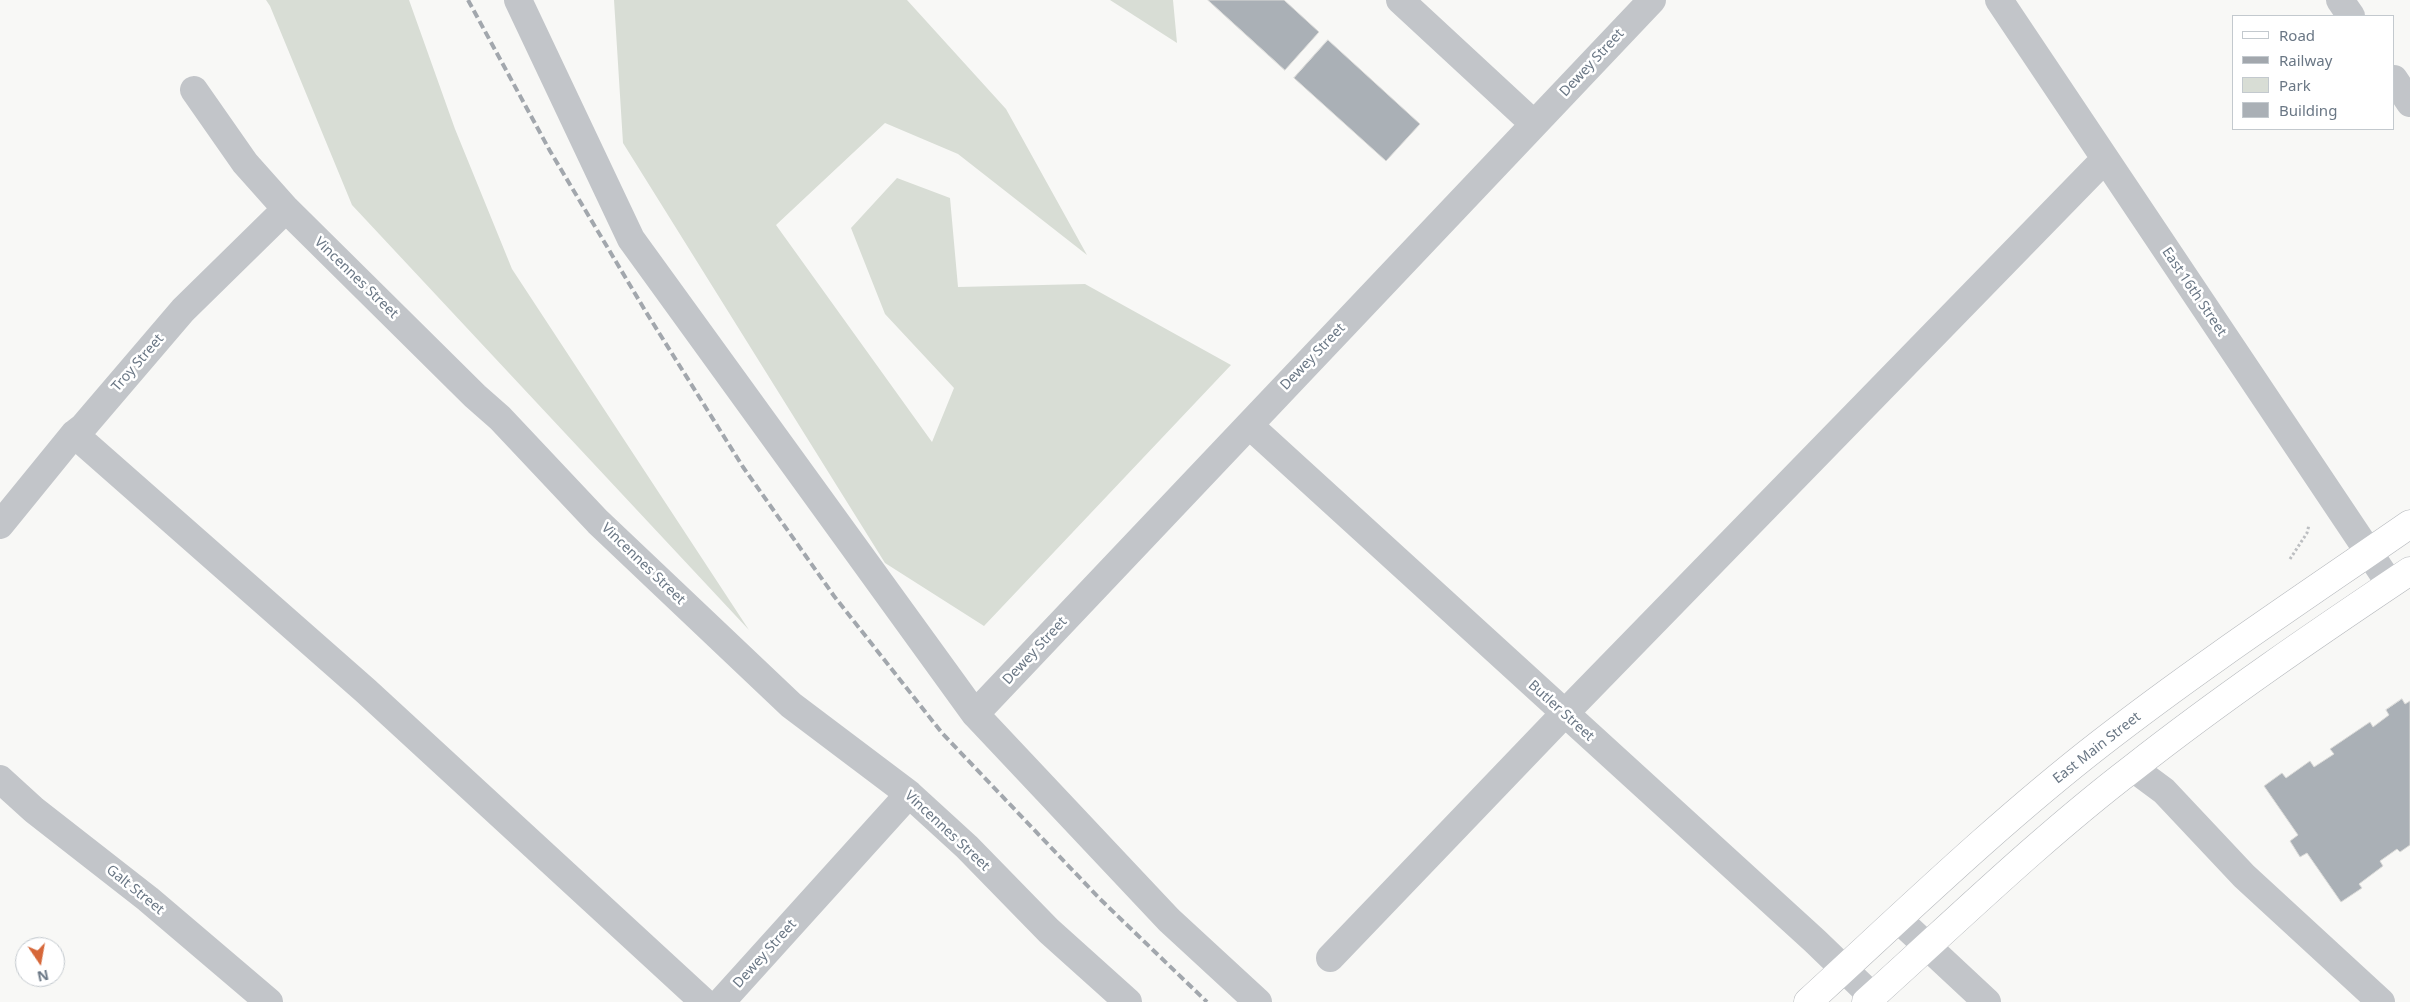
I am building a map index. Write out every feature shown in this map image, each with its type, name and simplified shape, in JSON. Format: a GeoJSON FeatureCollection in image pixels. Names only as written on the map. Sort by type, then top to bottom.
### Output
{"type":"FeatureCollection","features":[{"type":"Feature","properties":{"kind":"main road","name":"East Main Street"},"geometry":{"type":"LineString","coordinates":[[1808,1002],[2009,818],[2101,743],[2288,607],[2410,524]]}},
{"type":"Feature","properties":{"kind":"main road"},"geometry":{"type":"LineString","coordinates":[[1869,999],[2034,849],[2133,768],[2310,639],[2400,577]]}},
{"type":"Feature","properties":{"kind":"street"},"geometry":{"type":"LineString","coordinates":[[518,0],[631,239],[974,714],[1169,920],[1258,1002]]}},
{"type":"Feature","properties":{"kind":"street"},"geometry":{"type":"LineString","coordinates":[[1400,0],[1534,124]]}},
{"type":"Feature","properties":{"kind":"street","name":"Dewey Street"},"geometry":{"type":"LineString","coordinates":[[974,714],[1652,0]]}},
{"type":"Feature","properties":{"kind":"street","name":"East 16th Street"},"geometry":{"type":"LineString","coordinates":[[1999,0],[2369,553],[2400,577]]}},
{"type":"Feature","properties":{"kind":"street"},"geometry":{"type":"LineString","coordinates":[[2340,0],[2350,15]]}},
{"type":"Feature","properties":{"kind":"street"},"geometry":{"type":"LineString","coordinates":[[2395,80],[2410,103]]}},
{"type":"Feature","properties":{"kind":"street","name":"Vincennes Street"},"geometry":{"type":"LineString","coordinates":[[194,90],[245,163],[286,209],[475,396],[500,418],[598,522],[791,705],[909,794],[1049,931],[1128,1002]]}},
{"type":"Feature","properties":{"kind":"street"},"geometry":{"type":"LineString","coordinates":[[1330,958],[1564,714],[2105,159]]}},
{"type":"Feature","properties":{"kind":"street","name":"Troy Street"},"geometry":{"type":"LineString","coordinates":[[0,525],[74,434],[183,310],[286,209]]}},
{"type":"Feature","properties":{"kind":"street","name":"Butler Street"},"geometry":{"type":"LineString","coordinates":[[1249,425],[1845,968],[1869,999]]}},
{"type":"Feature","properties":{"kind":"street"},"geometry":{"type":"LineString","coordinates":[[74,434],[366,690],[704,1002]]}},
{"type":"Feature","properties":{"kind":"street"},"geometry":{"type":"LineString","coordinates":[[2133,768],[2164,791],[2244,876],[2380,1002]]}},
{"type":"Feature","properties":{"kind":"street","name":"Galt Street"},"geometry":{"type":"LineString","coordinates":[[0,779],[34,810],[148,899],[269,1002]]}},
{"type":"Feature","properties":{"kind":"street","name":"Dewey Street"},"geometry":{"type":"LineString","coordinates":[[721,1002],[909,794]]}},
{"type":"Feature","properties":{"kind":"street"},"geometry":{"type":"LineString","coordinates":[[1898,920],[1987,1002]]}},
{"type":"Feature","properties":{"kind":"green space"},"geometry":{"type":"Polygon","coordinates":[[[266,0],[409,0],[455,129],[512,269],[749,630],[352,205],[266,0]]]}},
{"type":"Feature","properties":{"kind":"green space"},"geometry":{"type":"Polygon","coordinates":[[[614,0],[907,0],[1006,109],[1087,255],[958,154],[885,123],[776,225],[932,442],[954,388],[885,314],[851,228],[897,178],[950,198],[958,287],[1085,284],[1231,365],[984,626],[885,563],[623,143],[614,0]]]}},
{"type":"Feature","properties":{"kind":"green space"},"geometry":{"type":"Polygon","coordinates":[[[1110,0],[1173,0],[1177,43],[1110,0]]]}},
{"type":"Feature","properties":{"kind":"building"},"geometry":{"type":"Polygon","coordinates":[[[1208,0],[1284,0],[1319,32],[1285,70],[1208,0]]]}},
{"type":"Feature","properties":{"kind":"building"},"geometry":{"type":"Polygon","coordinates":[[[1328,40],[1420,124],[1386,161],[1294,78],[1328,40]]]}},
{"type":"Feature","properties":{"kind":"building"},"geometry":{"type":"Polygon","coordinates":[[[2402,699],[2405,704],[2410,701],[2410,845],[2400,852],[2397,849],[2380,861],[2383,866],[2359,884],[2362,888],[2341,902],[2307,853],[2300,857],[2290,841],[2298,835],[2264,786],[2282,773],[2286,778],[2310,761],[2314,767],[2334,754],[2330,749],[2370,722],[2373,727],[2389,715],[2386,710],[2402,699]]]}},
{"type":"Feature","properties":{"kind":"railway"},"geometry":{"type":"LineString","coordinates":[[468,0],[550,151],[646,312],[743,467],[834,596],[942,733],[1100,899],[1207,1002]]}}]}
